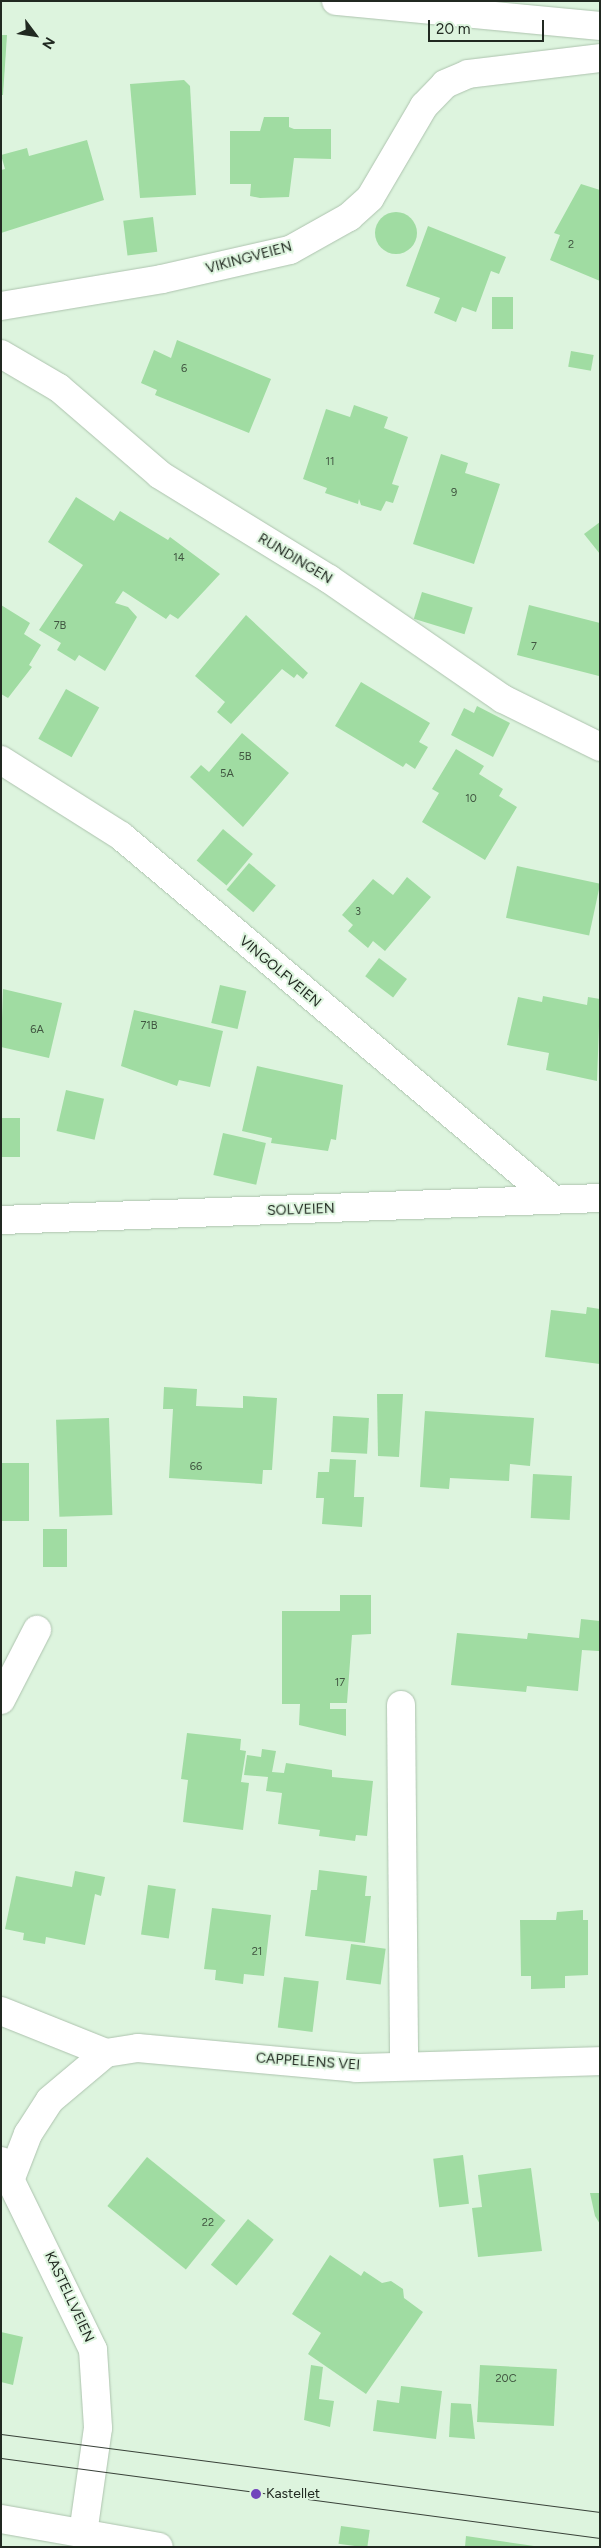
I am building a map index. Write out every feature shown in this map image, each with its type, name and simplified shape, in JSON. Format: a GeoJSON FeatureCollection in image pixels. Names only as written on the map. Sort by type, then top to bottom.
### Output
{"type":"FeatureCollection","features":[{"type":"Feature","properties":{"kind":"street"},"geometry":{"type":"LineString","coordinates":[[336,1],[600,26]]}},
{"type":"Feature","properties":{"kind":"street","name":"VIKINGVEIEN"},"geometry":{"type":"LineString","coordinates":[[1,306],[162,279],[290,250],[349,217],[370,198],[424,106],[445,84],[468,74],[600,58]]}},
{"type":"Feature","properties":{"kind":"street","name":"RUNDINGEN"},"geometry":{"type":"LineString","coordinates":[[1,354],[59,388],[160,475],[329,579],[503,699],[600,747]]}},
{"type":"Feature","properties":{"kind":"street","name":"VINGOLFVEIEN"},"geometry":{"type":"LineString","coordinates":[[1,760],[121,836],[550,1197]]}},
{"type":"Feature","properties":{"kind":"street","name":"SOLVEIEN"},"geometry":{"type":"LineString","coordinates":[[1,1220],[487,1203],[550,1197],[595,1202]]}},
{"type":"Feature","properties":{"kind":"street"},"geometry":{"type":"LineString","coordinates":[[1,1700],[37,1630]]}},
{"type":"Feature","properties":{"kind":"street"},"geometry":{"type":"LineString","coordinates":[[402,1704],[404,2065]]}},
{"type":"Feature","properties":{"kind":"street"},"geometry":{"type":"LineString","coordinates":[[1,2012],[106,2053],[50,2100],[6,2170]]}},
{"type":"Feature","properties":{"kind":"street","name":"CAPPELENS VEI"},"geometry":{"type":"LineString","coordinates":[[106,2053],[138,2048],[356,2068],[404,2065],[497,2067],[600,2061]]}},
{"type":"Feature","properties":{"kind":"street","name":"KASTELLVEIEN"},"geometry":{"type":"LineString","coordinates":[[6,2170],[93,2350],[98,2428],[83,2533]]}},
{"type":"Feature","properties":{"kind":"street"},"geometry":{"type":"LineString","coordinates":[[1,2519],[159,2547]]}},
{"type":"Feature","properties":{"kind":"building"},"geometry":{"type":"Polygon","coordinates":[[[1,35],[7,35],[3,95],[1,95],[1,35]]]}},
{"type":"Feature","properties":{"kind":"building"},"geometry":{"type":"Polygon","coordinates":[[[184,80],[190,86],[196,195],[140,198],[130,84],[184,80]]]}},
{"type":"Feature","properties":{"kind":"building"},"geometry":{"type":"Polygon","coordinates":[[[264,117],[289,117],[289,127],[294,129],[331,129],[331,159],[294,158],[289,197],[260,198],[250,196],[251,184],[230,184],[230,131],[260,131],[264,117]]]}},
{"type":"Feature","properties":{"kind":"building"},"geometry":{"type":"Polygon","coordinates":[[[87,140],[104,200],[1,233],[1,170],[5,169],[1,155],[27,148],[29,156],[87,140]]]}},
{"type":"Feature","properties":{"kind":"building"},"geometry":{"type":"Polygon","coordinates":[[[581,184],[600,190],[600,281],[550,260],[560,235],[554,233],[581,184]]]}},
{"type":"Feature","properties":{"kind":"building"},"geometry":{"type":"Polygon","coordinates":[[[400,212],[408,215],[414,221],[417,233],[414,245],[408,251],[392,254],[384,251],[378,245],[375,229],[378,221],[384,215],[400,212]]]}},
{"type":"Feature","properties":{"kind":"building"},"geometry":{"type":"Polygon","coordinates":[[[153,217],[157,252],[127,255],[123,221],[153,217]]]}},
{"type":"Feature","properties":{"kind":"building"},"geometry":{"type":"Polygon","coordinates":[[[428,226],[506,257],[499,274],[491,271],[476,312],[462,307],[456,322],[434,313],[440,298],[406,286],[428,226]]]}},
{"type":"Feature","properties":{"kind":"building"},"geometry":{"type":"Polygon","coordinates":[[[492,297],[513,297],[513,329],[492,329],[492,297]]]}},
{"type":"Feature","properties":{"kind":"building"},"geometry":{"type":"Polygon","coordinates":[[[177,340],[271,379],[249,433],[155,395],[157,390],[141,383],[154,350],[171,358],[177,340]]]}},
{"type":"Feature","properties":{"kind":"building"},"geometry":{"type":"Polygon","coordinates":[[[571,351],[594,355],[591,371],[568,367],[571,351]]]}},
{"type":"Feature","properties":{"kind":"building"},"geometry":{"type":"Polygon","coordinates":[[[354,405],[388,417],[384,428],[408,437],[392,484],[399,486],[393,503],[386,501],[381,511],[361,505],[359,499],[358,504],[325,493],[327,488],[303,479],[326,409],[350,417],[354,405]]]}},
{"type":"Feature","properties":{"kind":"building"},"geometry":{"type":"Polygon","coordinates":[[[441,454],[468,463],[465,473],[500,484],[474,564],[413,544],[441,454]]]}},
{"type":"Feature","properties":{"kind":"building"},"geometry":{"type":"Polygon","coordinates":[[[76,497],[114,521],[120,511],[168,540],[170,537],[220,574],[178,619],[170,614],[166,619],[123,591],[115,603],[128,607],[137,617],[105,671],[79,655],[75,661],[57,650],[61,643],[39,630],[83,565],[48,542],[76,497]]]}},
{"type":"Feature","properties":{"kind":"building"},"geometry":{"type":"Polygon","coordinates":[[[600,522],[600,554],[584,534],[600,522]]]}},
{"type":"Feature","properties":{"kind":"building"},"geometry":{"type":"Polygon","coordinates":[[[422,592],[473,607],[464,634],[414,619],[422,592]]]}},
{"type":"Feature","properties":{"kind":"building"},"geometry":{"type":"Polygon","coordinates":[[[1,605],[30,623],[24,634],[41,645],[29,665],[32,667],[8,698],[1,694],[1,605]]]}},
{"type":"Feature","properties":{"kind":"building"},"geometry":{"type":"Polygon","coordinates":[[[529,605],[600,623],[599,676],[517,655],[529,605]]]}},
{"type":"Feature","properties":{"kind":"building"},"geometry":{"type":"Polygon","coordinates":[[[246,615],[308,673],[303,679],[297,674],[294,678],[282,669],[231,724],[217,712],[225,702],[195,676],[246,615]]]}},
{"type":"Feature","properties":{"kind":"building"},"geometry":{"type":"Polygon","coordinates":[[[361,682],[430,723],[419,742],[428,747],[415,769],[406,763],[403,767],[335,726],[361,682]]]}},
{"type":"Feature","properties":{"kind":"building"},"geometry":{"type":"Polygon","coordinates":[[[66,689],[99,707],[72,757],[38,739],[66,689]]]}},
{"type":"Feature","properties":{"kind":"building"},"geometry":{"type":"Polygon","coordinates":[[[477,706],[510,723],[493,757],[451,735],[464,708],[474,713],[477,706]]]}},
{"type":"Feature","properties":{"kind":"building"},"geometry":{"type":"Polygon","coordinates":[[[242,733],[289,773],[243,827],[190,777],[201,765],[209,772],[242,733]]]}},
{"type":"Feature","properties":{"kind":"building"},"geometry":{"type":"Polygon","coordinates":[[[456,749],[484,766],[479,774],[503,789],[499,796],[517,807],[485,860],[422,822],[439,793],[432,789],[456,749]]]}},
{"type":"Feature","properties":{"kind":"building"},"geometry":{"type":"Polygon","coordinates":[[[223,829],[253,854],[227,885],[197,860],[223,829]]]}},
{"type":"Feature","properties":{"kind":"building"},"geometry":{"type":"Polygon","coordinates":[[[249,863],[276,885],[253,912],[227,890],[249,863]]]}},
{"type":"Feature","properties":{"kind":"building"},"geometry":{"type":"Polygon","coordinates":[[[517,866],[600,884],[589,936],[506,918],[517,866]]]}},
{"type":"Feature","properties":{"kind":"building"},"geometry":{"type":"Polygon","coordinates":[[[407,877],[431,897],[385,951],[373,941],[368,948],[348,931],[353,925],[342,915],[373,879],[393,895],[407,877]]]}},
{"type":"Feature","properties":{"kind":"building"},"geometry":{"type":"Polygon","coordinates":[[[379,958],[407,979],[393,997],[365,976],[379,958]]]}},
{"type":"Feature","properties":{"kind":"building"},"geometry":{"type":"Polygon","coordinates":[[[220,985],[246,991],[238,1029],[211,1023],[220,985]]]}},
{"type":"Feature","properties":{"kind":"building"},"geometry":{"type":"Polygon","coordinates":[[[3,989],[62,1003],[49,1058],[1,1047],[3,989]]]}},
{"type":"Feature","properties":{"kind":"building"},"geometry":{"type":"Polygon","coordinates":[[[543,996],[587,1005],[588,997],[600,999],[597,1081],[546,1070],[549,1053],[507,1045],[518,997],[542,1002],[543,996]]]}},
{"type":"Feature","properties":{"kind":"building"},"geometry":{"type":"Polygon","coordinates":[[[134,1010],[223,1031],[210,1087],[179,1080],[177,1086],[121,1066],[134,1010]]]}},
{"type":"Feature","properties":{"kind":"building"},"geometry":{"type":"Polygon","coordinates":[[[257,1066],[343,1085],[336,1140],[331,1139],[328,1151],[271,1143],[272,1138],[242,1131],[257,1066]]]}},
{"type":"Feature","properties":{"kind":"building"},"geometry":{"type":"Polygon","coordinates":[[[66,1090],[104,1099],[95,1140],[57,1131],[66,1090]]]}},
{"type":"Feature","properties":{"kind":"building"},"geometry":{"type":"Polygon","coordinates":[[[1,1118],[20,1118],[20,1157],[1,1157],[1,1118]]]}},
{"type":"Feature","properties":{"kind":"building"},"geometry":{"type":"Polygon","coordinates":[[[223,1133],[266,1143],[256,1185],[213,1175],[223,1133]]]}},
{"type":"Feature","properties":{"kind":"building"},"geometry":{"type":"Polygon","coordinates":[[[587,1307],[600,1309],[600,1364],[545,1357],[551,1310],[586,1314],[587,1307]]]}},
{"type":"Feature","properties":{"kind":"building"},"geometry":{"type":"Polygon","coordinates":[[[164,1387],[197,1389],[196,1406],[243,1408],[243,1396],[277,1398],[272,1470],[263,1470],[262,1484],[169,1478],[173,1409],[163,1409],[164,1387]]]}},
{"type":"Feature","properties":{"kind":"building"},"geometry":{"type":"Polygon","coordinates":[[[377,1394],[403,1394],[399,1457],[378,1456],[377,1394]]]}},
{"type":"Feature","properties":{"kind":"building"},"geometry":{"type":"Polygon","coordinates":[[[425,1411],[534,1418],[530,1466],[510,1464],[509,1481],[450,1478],[449,1489],[420,1487],[425,1411]]]}},
{"type":"Feature","properties":{"kind":"building"},"geometry":{"type":"Polygon","coordinates":[[[333,1416],[369,1418],[367,1454],[331,1452],[333,1416]]]}},
{"type":"Feature","properties":{"kind":"building"},"geometry":{"type":"Polygon","coordinates":[[[109,1418],[112,1515],[59,1517],[56,1420],[109,1418]]]}},
{"type":"Feature","properties":{"kind":"building"},"geometry":{"type":"Polygon","coordinates":[[[330,1459],[356,1460],[354,1497],[364,1497],[362,1527],[322,1524],[324,1498],[316,1498],[318,1472],[329,1472],[330,1459]]]}},
{"type":"Feature","properties":{"kind":"building"},"geometry":{"type":"Polygon","coordinates":[[[1,1463],[29,1463],[29,1521],[1,1521],[1,1463]]]}},
{"type":"Feature","properties":{"kind":"building"},"geometry":{"type":"Polygon","coordinates":[[[533,1474],[572,1476],[570,1520],[531,1518],[533,1474]]]}},
{"type":"Feature","properties":{"kind":"building"},"geometry":{"type":"Polygon","coordinates":[[[43,1529],[67,1529],[67,1567],[43,1567],[43,1529]]]}},
{"type":"Feature","properties":{"kind":"building"},"geometry":{"type":"Polygon","coordinates":[[[340,1595],[371,1595],[371,1634],[352,1635],[347,1703],[330,1703],[330,1709],[346,1709],[346,1736],[299,1725],[300,1704],[282,1704],[282,1611],[340,1611],[340,1595]]]}},
{"type":"Feature","properties":{"kind":"building"},"geometry":{"type":"Polygon","coordinates":[[[581,1619],[600,1621],[600,1642],[599,1651],[582,1650],[578,1691],[527,1686],[526,1692],[451,1685],[457,1633],[527,1639],[528,1633],[579,1638],[581,1619]]]}},
{"type":"Feature","properties":{"kind":"building"},"geometry":{"type":"Polygon","coordinates":[[[187,1733],[241,1739],[240,1750],[246,1751],[241,1782],[249,1783],[243,1830],[183,1822],[188,1780],[181,1779],[187,1733]]]}},
{"type":"Feature","properties":{"kind":"building"},"geometry":{"type":"Polygon","coordinates":[[[262,1749],[276,1751],[272,1772],[284,1773],[286,1763],[332,1770],[332,1777],[373,1781],[367,1836],[356,1835],[355,1841],[319,1836],[320,1830],[278,1824],[282,1793],[266,1791],[268,1777],[244,1775],[247,1755],[261,1757],[262,1749]]]}},
{"type":"Feature","properties":{"kind":"building"},"geometry":{"type":"Polygon","coordinates":[[[319,1870],[367,1876],[365,1896],[371,1896],[365,1943],[305,1936],[311,1890],[317,1890],[319,1870]]]}},
{"type":"Feature","properties":{"kind":"building"},"geometry":{"type":"Polygon","coordinates":[[[75,1871],[105,1877],[101,1896],[95,1894],[85,1945],[46,1937],[45,1944],[23,1940],[24,1933],[5,1929],[16,1876],[72,1887],[75,1871]]]}},
{"type":"Feature","properties":{"kind":"building"},"geometry":{"type":"Polygon","coordinates":[[[148,1885],[176,1889],[169,1938],[141,1935],[148,1885]]]}},
{"type":"Feature","properties":{"kind":"building"},"geometry":{"type":"Polygon","coordinates":[[[212,1908],[271,1915],[264,1976],[244,1974],[243,1984],[215,1980],[216,1970],[204,1969],[212,1908]]]}},
{"type":"Feature","properties":{"kind":"building"},"geometry":{"type":"Polygon","coordinates":[[[583,1910],[583,1920],[588,1920],[588,1975],[565,1976],[565,1988],[531,1989],[531,1976],[521,1976],[520,1920],[556,1920],[557,1912],[583,1910]]]}},
{"type":"Feature","properties":{"kind":"building"},"geometry":{"type":"Polygon","coordinates":[[[351,1944],[386,1949],[381,1985],[346,1980],[351,1944]]]}},
{"type":"Feature","properties":{"kind":"building"},"geometry":{"type":"Polygon","coordinates":[[[284,1977],[319,1981],[313,2032],[278,2028],[284,1977]]]}},
{"type":"Feature","properties":{"kind":"building"},"geometry":{"type":"Polygon","coordinates":[[[463,2155],[469,2204],[439,2207],[433,2159],[463,2155]]]}},
{"type":"Feature","properties":{"kind":"building"},"geometry":{"type":"Polygon","coordinates":[[[147,2157],[225,2221],[186,2270],[107,2206],[147,2157]]]}},
{"type":"Feature","properties":{"kind":"building"},"geometry":{"type":"Polygon","coordinates":[[[531,2168],[542,2251],[478,2257],[472,2208],[482,2207],[478,2175],[531,2168]]]}},
{"type":"Feature","properties":{"kind":"building"},"geometry":{"type":"Polygon","coordinates":[[[590,2193],[600,2193],[600,2224],[595,2216],[590,2193]]]}},
{"type":"Feature","properties":{"kind":"building"},"geometry":{"type":"Polygon","coordinates":[[[248,2219],[274,2240],[237,2286],[211,2265],[248,2219]]]}},
{"type":"Feature","properties":{"kind":"building"},"geometry":{"type":"Polygon","coordinates":[[[330,2255],[361,2276],[364,2271],[382,2283],[391,2281],[403,2289],[404,2298],[423,2312],[366,2394],[308,2354],[321,2333],[292,2314],[330,2255]]]}},
{"type":"Feature","properties":{"kind":"building"},"geometry":{"type":"Polygon","coordinates":[[[1,2332],[23,2337],[13,2385],[1,2382],[1,2332]]]}},
{"type":"Feature","properties":{"kind":"building"},"geometry":{"type":"Polygon","coordinates":[[[311,2365],[323,2367],[319,2399],[334,2401],[330,2427],[304,2420],[311,2365]]]}},
{"type":"Feature","properties":{"kind":"building"},"geometry":{"type":"Polygon","coordinates":[[[480,2365],[557,2369],[554,2426],[477,2422],[480,2365]]]}},
{"type":"Feature","properties":{"kind":"building"},"geometry":{"type":"Polygon","coordinates":[[[401,2386],[442,2391],[436,2439],[373,2431],[377,2400],[399,2403],[401,2386]]]}},
{"type":"Feature","properties":{"kind":"building"},"geometry":{"type":"Polygon","coordinates":[[[451,2403],[471,2404],[475,2439],[449,2437],[451,2403]]]}},
{"type":"Feature","properties":{"kind":"building"},"geometry":{"type":"Polygon","coordinates":[[[341,2526],[370,2530],[367,2547],[338,2544],[341,2526]]]}},
{"type":"Feature","properties":{"kind":"building"},"geometry":{"type":"Polygon","coordinates":[[[466,2536],[534,2546],[534,2547],[465,2547],[466,2536]]]}},
{"type":"Feature","properties":{"kind":"tram line"},"geometry":{"type":"LineString","coordinates":[[1,2434],[600,2512]]}},
{"type":"Feature","properties":{"kind":"tram line"},"geometry":{"type":"LineString","coordinates":[[1,2458],[600,2538]]}},
{"type":"Feature","properties":{"kind":"place","name":"Kastellet"},"geometry":{"type":"Point","coordinates":[256,2494]}}]}
